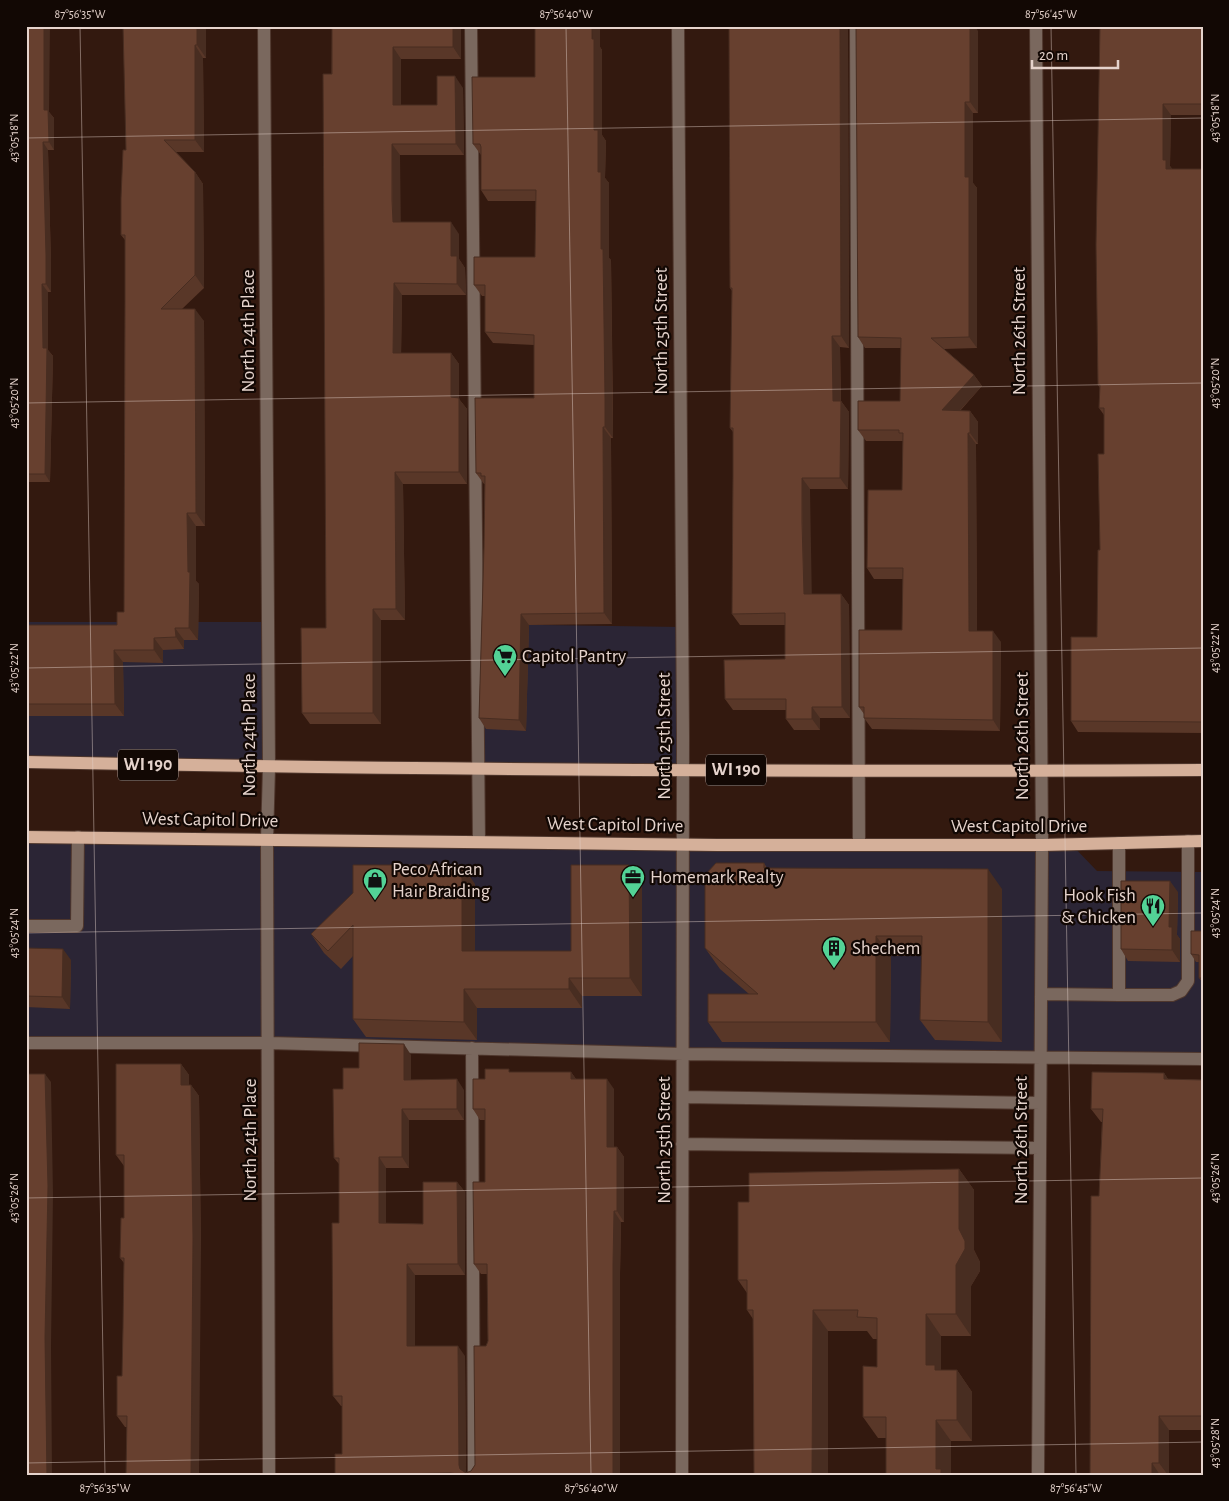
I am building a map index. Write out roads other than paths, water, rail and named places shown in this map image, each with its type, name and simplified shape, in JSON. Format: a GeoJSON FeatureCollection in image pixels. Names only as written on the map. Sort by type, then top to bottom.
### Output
{"type":"FeatureCollection","features":[{"type":"Feature","properties":{"kind":"main road","name":"WI 190"},"geometry":{"type":"LineString","coordinates":[[26,762],[478,769],[1203,770]]}},
{"type":"Feature","properties":{"kind":"main road","name":"West Capitol Drive"},"geometry":{"type":"LineString","coordinates":[[26,837],[859,845],[1042,845],[1203,841]]}},
{"type":"Feature","properties":{"kind":"street","name":"North 24th Place"},"geometry":{"type":"LineString","coordinates":[[264,26],[269,767],[267,840],[269,1475]]}},
{"type":"Feature","properties":{"kind":"street"},"geometry":{"type":"LineString","coordinates":[[471,26],[479,842]]}},
{"type":"Feature","properties":{"kind":"street","name":"North 25th Street"},"geometry":{"type":"LineString","coordinates":[[678,26],[683,770],[682,1475]]}},
{"type":"Feature","properties":{"kind":"street"},"geometry":{"type":"LineString","coordinates":[[856,26],[859,845]]}},
{"type":"Feature","properties":{"kind":"street","name":"North 26th Street"},"geometry":{"type":"LineString","coordinates":[[1036,26],[1042,845],[1038,1475]]}},
{"type":"Feature","properties":{"kind":"street"},"geometry":{"type":"LineString","coordinates":[[26,926],[77,926],[78,837]]}},
{"type":"Feature","properties":{"kind":"street"},"geometry":{"type":"LineString","coordinates":[[1041,994],[1172,995],[1181,991],[1188,981],[1188,841]]}},
{"type":"Feature","properties":{"kind":"street"},"geometry":{"type":"LineString","coordinates":[[1119,843],[1119,995]]}},
{"type":"Feature","properties":{"kind":"street"},"geometry":{"type":"LineString","coordinates":[[26,1043],[269,1043],[683,1054],[1203,1059]]}},
{"type":"Feature","properties":{"kind":"street"},"geometry":{"type":"LineString","coordinates":[[472,1048],[474,1475]]}},
{"type":"Feature","properties":{"kind":"street"},"geometry":{"type":"LineString","coordinates":[[683,1097],[1040,1103]]}},
{"type":"Feature","properties":{"kind":"street"},"geometry":{"type":"LineString","coordinates":[[682,1144],[1040,1148]]}},
{"type":"Feature","properties":{"kind":"place","name":"Capitol Pantry"},"geometry":{"type":"Point","coordinates":[505,677]}},
{"type":"Feature","properties":{"kind":"place","name":"Homemark Realty"},"geometry":{"type":"Point","coordinates":[633,898]}},
{"type":"Feature","properties":{"kind":"place","name":"Peco African Hair Braiding"},"geometry":{"type":"Point","coordinates":[375,901]}},
{"type":"Feature","properties":{"kind":"place","name":"Hook Fish & Chicken"},"geometry":{"type":"Point","coordinates":[1153,927]}},
{"type":"Feature","properties":{"kind":"place","name":"Shechem"},"geometry":{"type":"Point","coordinates":[834,969]}}]}
